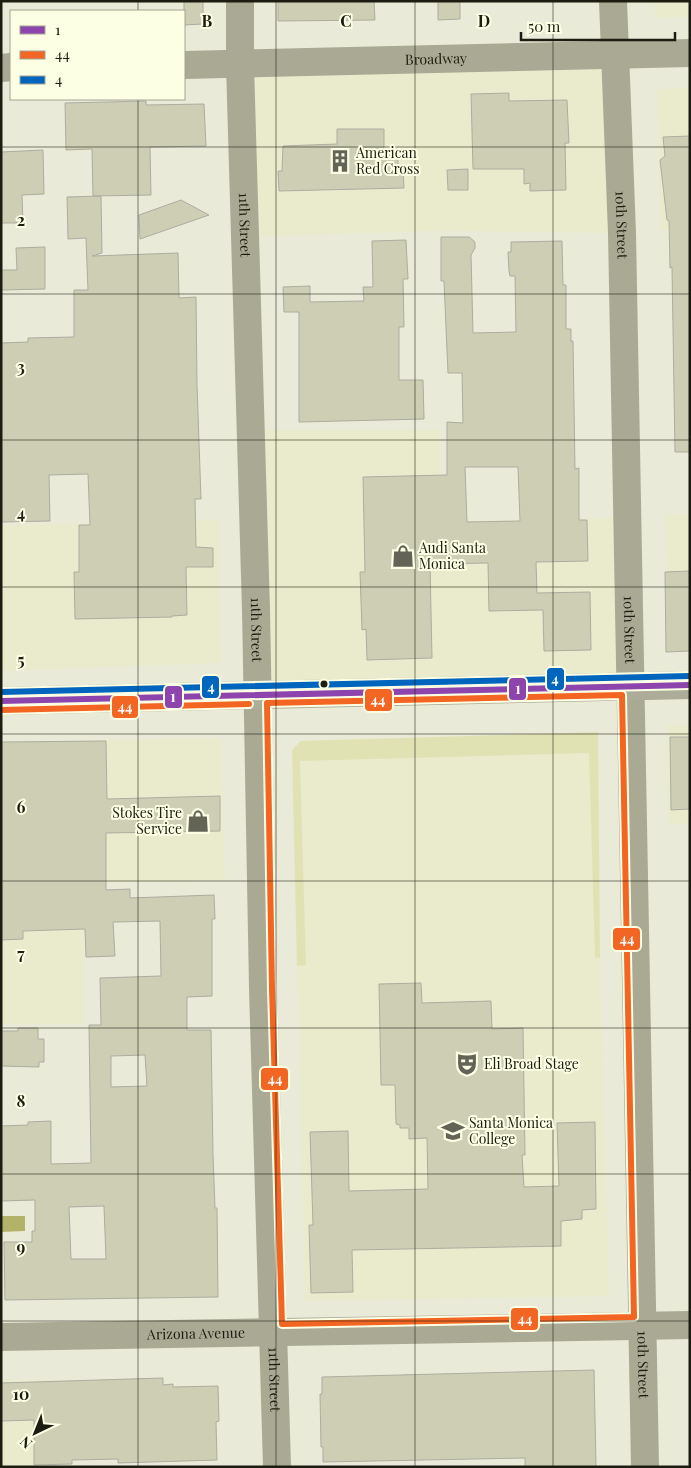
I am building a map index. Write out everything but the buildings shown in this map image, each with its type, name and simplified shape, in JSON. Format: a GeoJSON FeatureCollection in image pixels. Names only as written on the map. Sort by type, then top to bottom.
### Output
{"type":"FeatureCollection","features":[{"type":"Feature","properties":{"kind":"main road"},"geometry":{"type":"LineString","coordinates":[[1,701],[690,685]]}},
{"type":"Feature","properties":{"kind":"street","name":"11th Street"},"geometry":{"type":"LineString","coordinates":[[240,1],[240,65],[256,573],[263,988],[274,1333],[276,1467]]}},
{"type":"Feature","properties":{"kind":"street","name":"10th Street"},"geometry":{"type":"LineString","coordinates":[[613,1],[622,233],[645,1467]]}},
{"type":"Feature","properties":{"kind":"street","name":"Broadway"},"geometry":{"type":"LineString","coordinates":[[185,65],[690,53]]}},
{"type":"Feature","properties":{"kind":"street","name":"Arizona Avenue"},"geometry":{"type":"LineString","coordinates":[[1,1337],[690,1325]]}},
{"type":"Feature","properties":{"kind":"shaded area"},"geometry":{"type":"Polygon","coordinates":[[[654,1],[690,1],[690,17],[655,18],[654,1]]]}},
{"type":"Feature","properties":{"kind":"shaded area"},"geometry":{"type":"Polygon","coordinates":[[[614,55],[622,233],[435,231],[245,237],[240,65],[614,55]]]}},
{"type":"Feature","properties":{"kind":"shaded area"},"geometry":{"type":"Polygon","coordinates":[[[690,88],[690,230],[660,230],[657,89],[690,88]]]}},
{"type":"Feature","properties":{"kind":"shaded area"},"geometry":{"type":"Polygon","coordinates":[[[251,430],[440,430],[442,521],[627,518],[631,686],[258,696],[251,430]]]}},
{"type":"Feature","properties":{"kind":"shaded area"},"geometry":{"type":"Polygon","coordinates":[[[665,514],[690,514],[690,652],[668,652],[665,514]]]}},
{"type":"Feature","properties":{"kind":"shaded area"},"geometry":{"type":"Polygon","coordinates":[[[219,520],[221,663],[1,671],[1,525],[219,520]]]}},
{"type":"Feature","properties":{"kind":"shaded area"},"geometry":{"type":"Polygon","coordinates":[[[690,725],[690,824],[668,824],[666,726],[690,725]]]}},
{"type":"Feature","properties":{"kind":"shaded area","name":"Santa Monica College"},"geometry":{"type":"Polygon","coordinates":[[[598,732],[600,958],[609,1296],[305,1301],[292,750],[301,741],[598,732]]]}},
{"type":"Feature","properties":{"kind":"shaded area"},"geometry":{"type":"Polygon","coordinates":[[[598,732],[600,958],[595,957],[589,753],[300,761],[306,965],[297,966],[292,750],[301,741],[598,732]]]}},
{"type":"Feature","properties":{"kind":"shaded area"},"geometry":{"type":"Polygon","coordinates":[[[221,738],[225,880],[82,883],[85,1024],[1,1024],[1,742],[221,738]]]}},
{"type":"Feature","properties":{"kind":"shaded area"},"geometry":{"type":"Polygon","coordinates":[[[1,1216],[25,1216],[25,1231],[1,1232],[1,1216]]]}},
{"type":"Feature","properties":{"kind":"shaded area"},"geometry":{"type":"Polygon","coordinates":[[[1,1380],[73,1380],[73,1467],[1,1467],[1,1380]]]}},
{"type":"Feature","properties":{"kind":"transit line","name":"4"},"geometry":{"type":"LineString","coordinates":[[1,692],[690,676]]}},
{"type":"Feature","properties":{"kind":"transit line","name":"1"},"geometry":{"type":"LineString","coordinates":[[1,701],[690,685]]}},
{"type":"Feature","properties":{"kind":"transit line","name":"44"},"geometry":{"type":"LineString","coordinates":[[622,695],[634,1317],[282,1324],[272,988],[267,703],[622,695]]}},
{"type":"Feature","properties":{"kind":"transit line","name":"44"},"geometry":{"type":"LineString","coordinates":[[1,710],[249,704]]}},
{"type":"Feature","properties":{"kind":"place","name":"American Red Cross"},"geometry":{"type":"Point","coordinates":[340,161]}},
{"type":"Feature","properties":{"kind":"place","name":"Audi Santa Monica"},"geometry":{"type":"Point","coordinates":[403,556]}},
{"type":"Feature","properties":{"kind":"place","name":"Stokes Tire Service"},"geometry":{"type":"Point","coordinates":[198,821]}},
{"type":"Feature","properties":{"kind":"place","name":"Eli Broad Stage"},"geometry":{"type":"Point","coordinates":[467,1064]}},
{"type":"Feature","properties":{"kind":"place","name":"Santa Monica College"},"geometry":{"type":"Point","coordinates":[453,1131]}}]}
